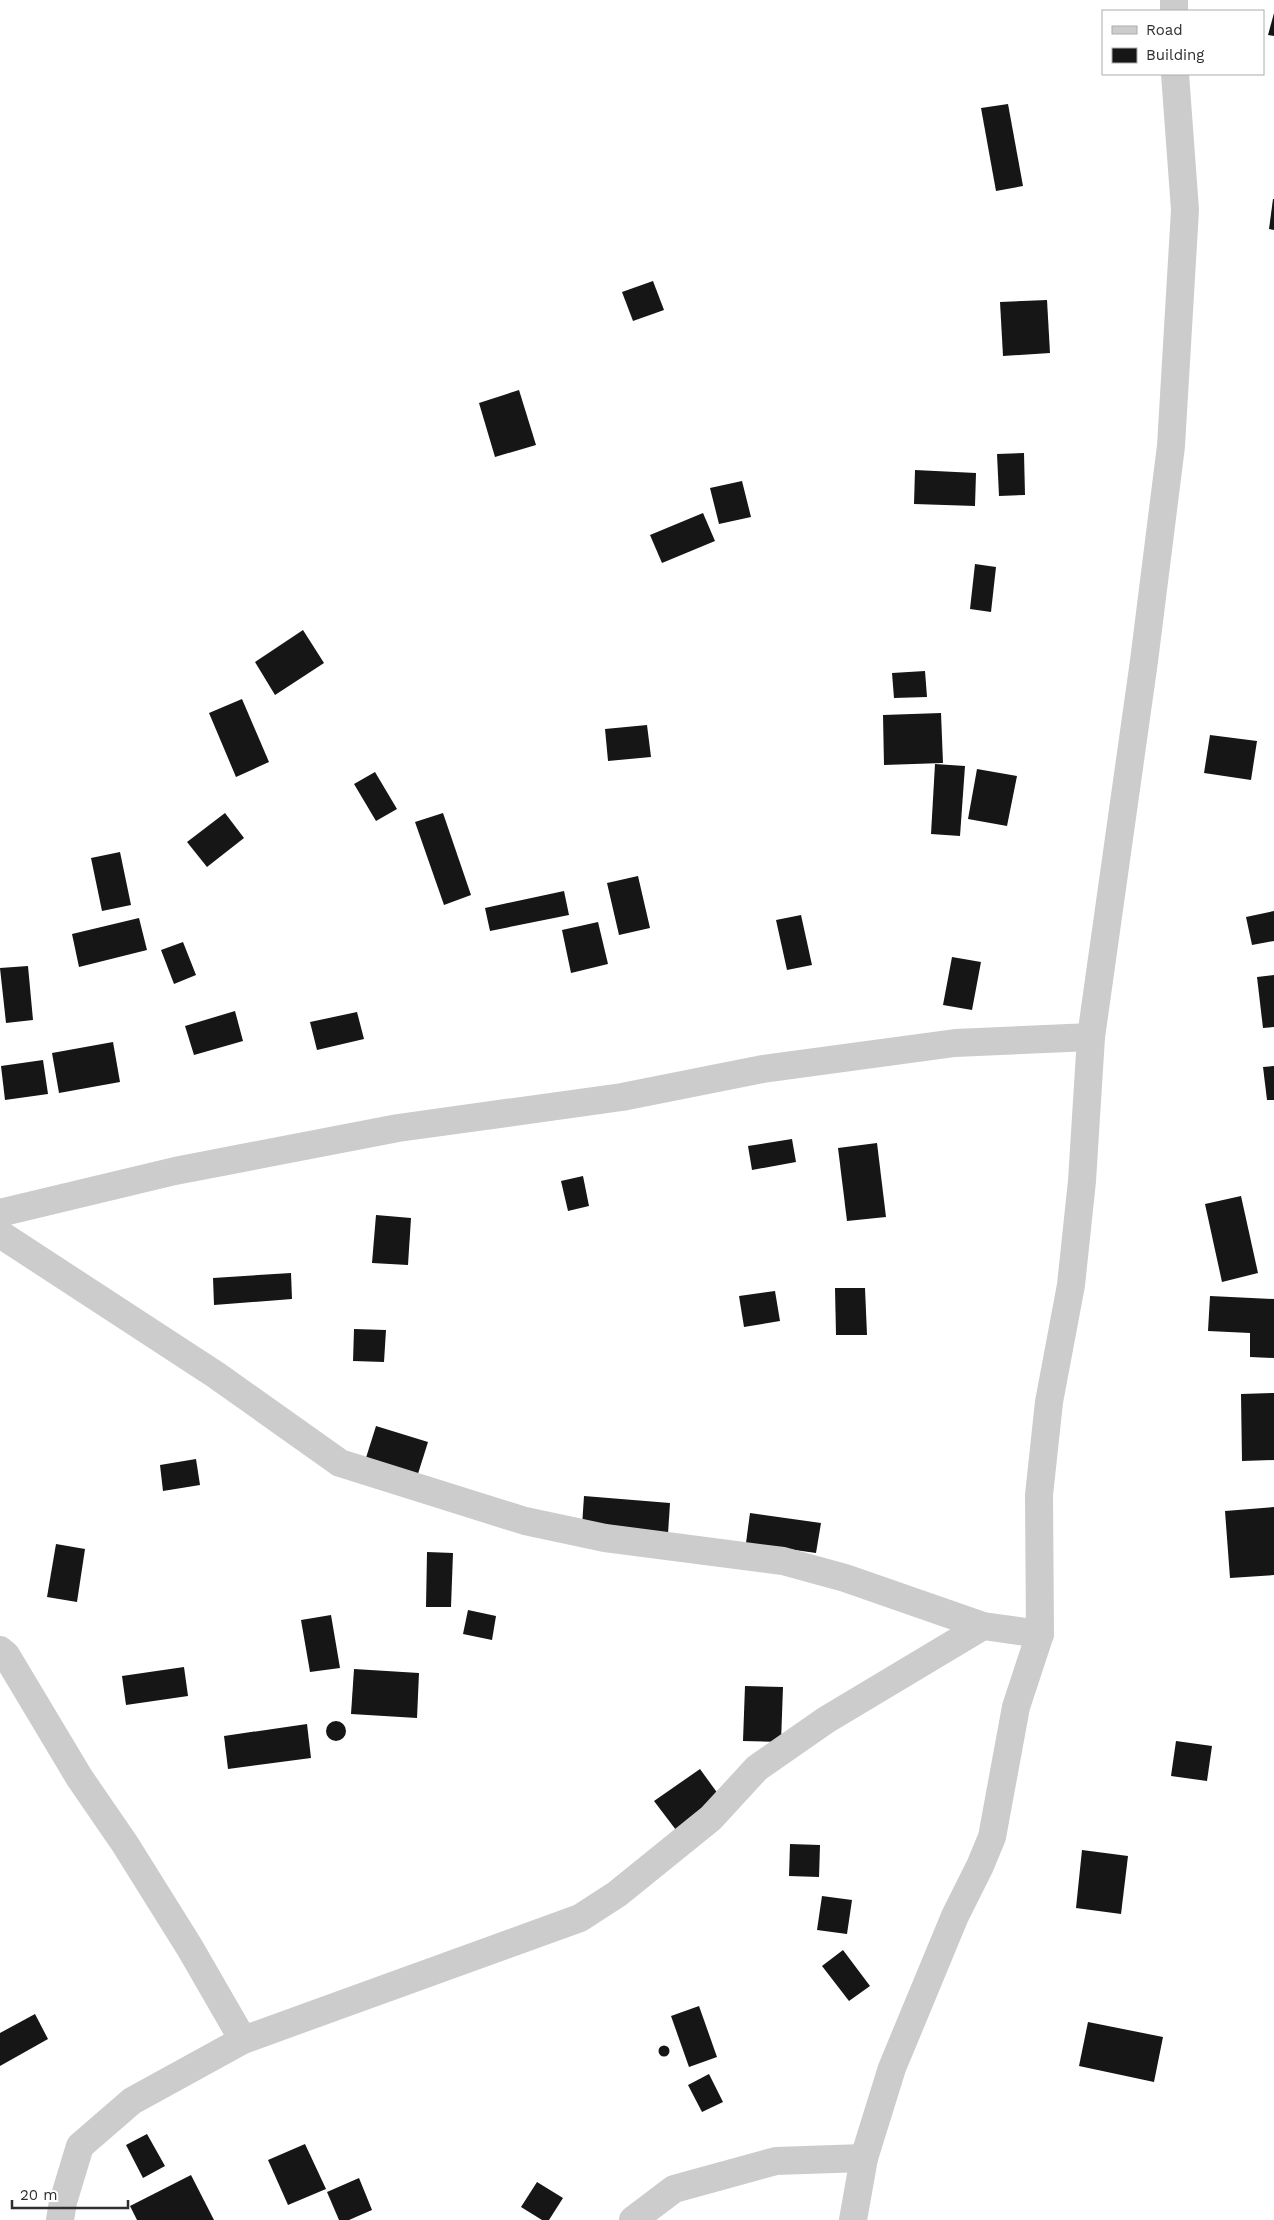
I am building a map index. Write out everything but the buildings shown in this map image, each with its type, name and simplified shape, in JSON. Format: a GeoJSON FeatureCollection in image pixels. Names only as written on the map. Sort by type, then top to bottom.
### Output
{"type":"FeatureCollection","features":[{"type":"Feature","properties":{"kind":"street"},"geometry":{"type":"LineString","coordinates":[[853,2220],[864,2158],[892,2068],[955,1916],[992,1837],[1007,1744],[1016,1707],[1040,1634],[1038,1495],[1049,1402],[1072,1285],[1082,1181],[1091,1037],[1144,660],[1171,446],[1185,210],[1175,75]]}},
{"type":"Feature","properties":{"kind":"street"},"geometry":{"type":"LineString","coordinates":[[0,1213],[175,1171],[398,1128],[622,1097],[763,1070],[955,1043],[1091,1037]]}},
{"type":"Feature","properties":{"kind":"street"},"geometry":{"type":"LineString","coordinates":[[0,1234],[216,1375],[340,1463],[525,1521],[605,1538],[783,1561],[845,1578],[984,1626],[1040,1634]]}},
{"type":"Feature","properties":{"kind":"street"},"geometry":{"type":"LineString","coordinates":[[60,2220],[63,2202],[80,2146],[132,2101],[243,2040],[580,1918],[617,1894],[711,1818],[757,1768],[826,1720],[984,1626]]}},
{"type":"Feature","properties":{"kind":"street"},"geometry":{"type":"LineString","coordinates":[[0,1650],[10,1662],[79,1777],[125,1844],[190,1948],[243,2040]]}},
{"type":"Feature","properties":{"kind":"street"},"geometry":{"type":"LineString","coordinates":[[633,2220],[674,2189],[776,2161],[864,2158]]}}]}
